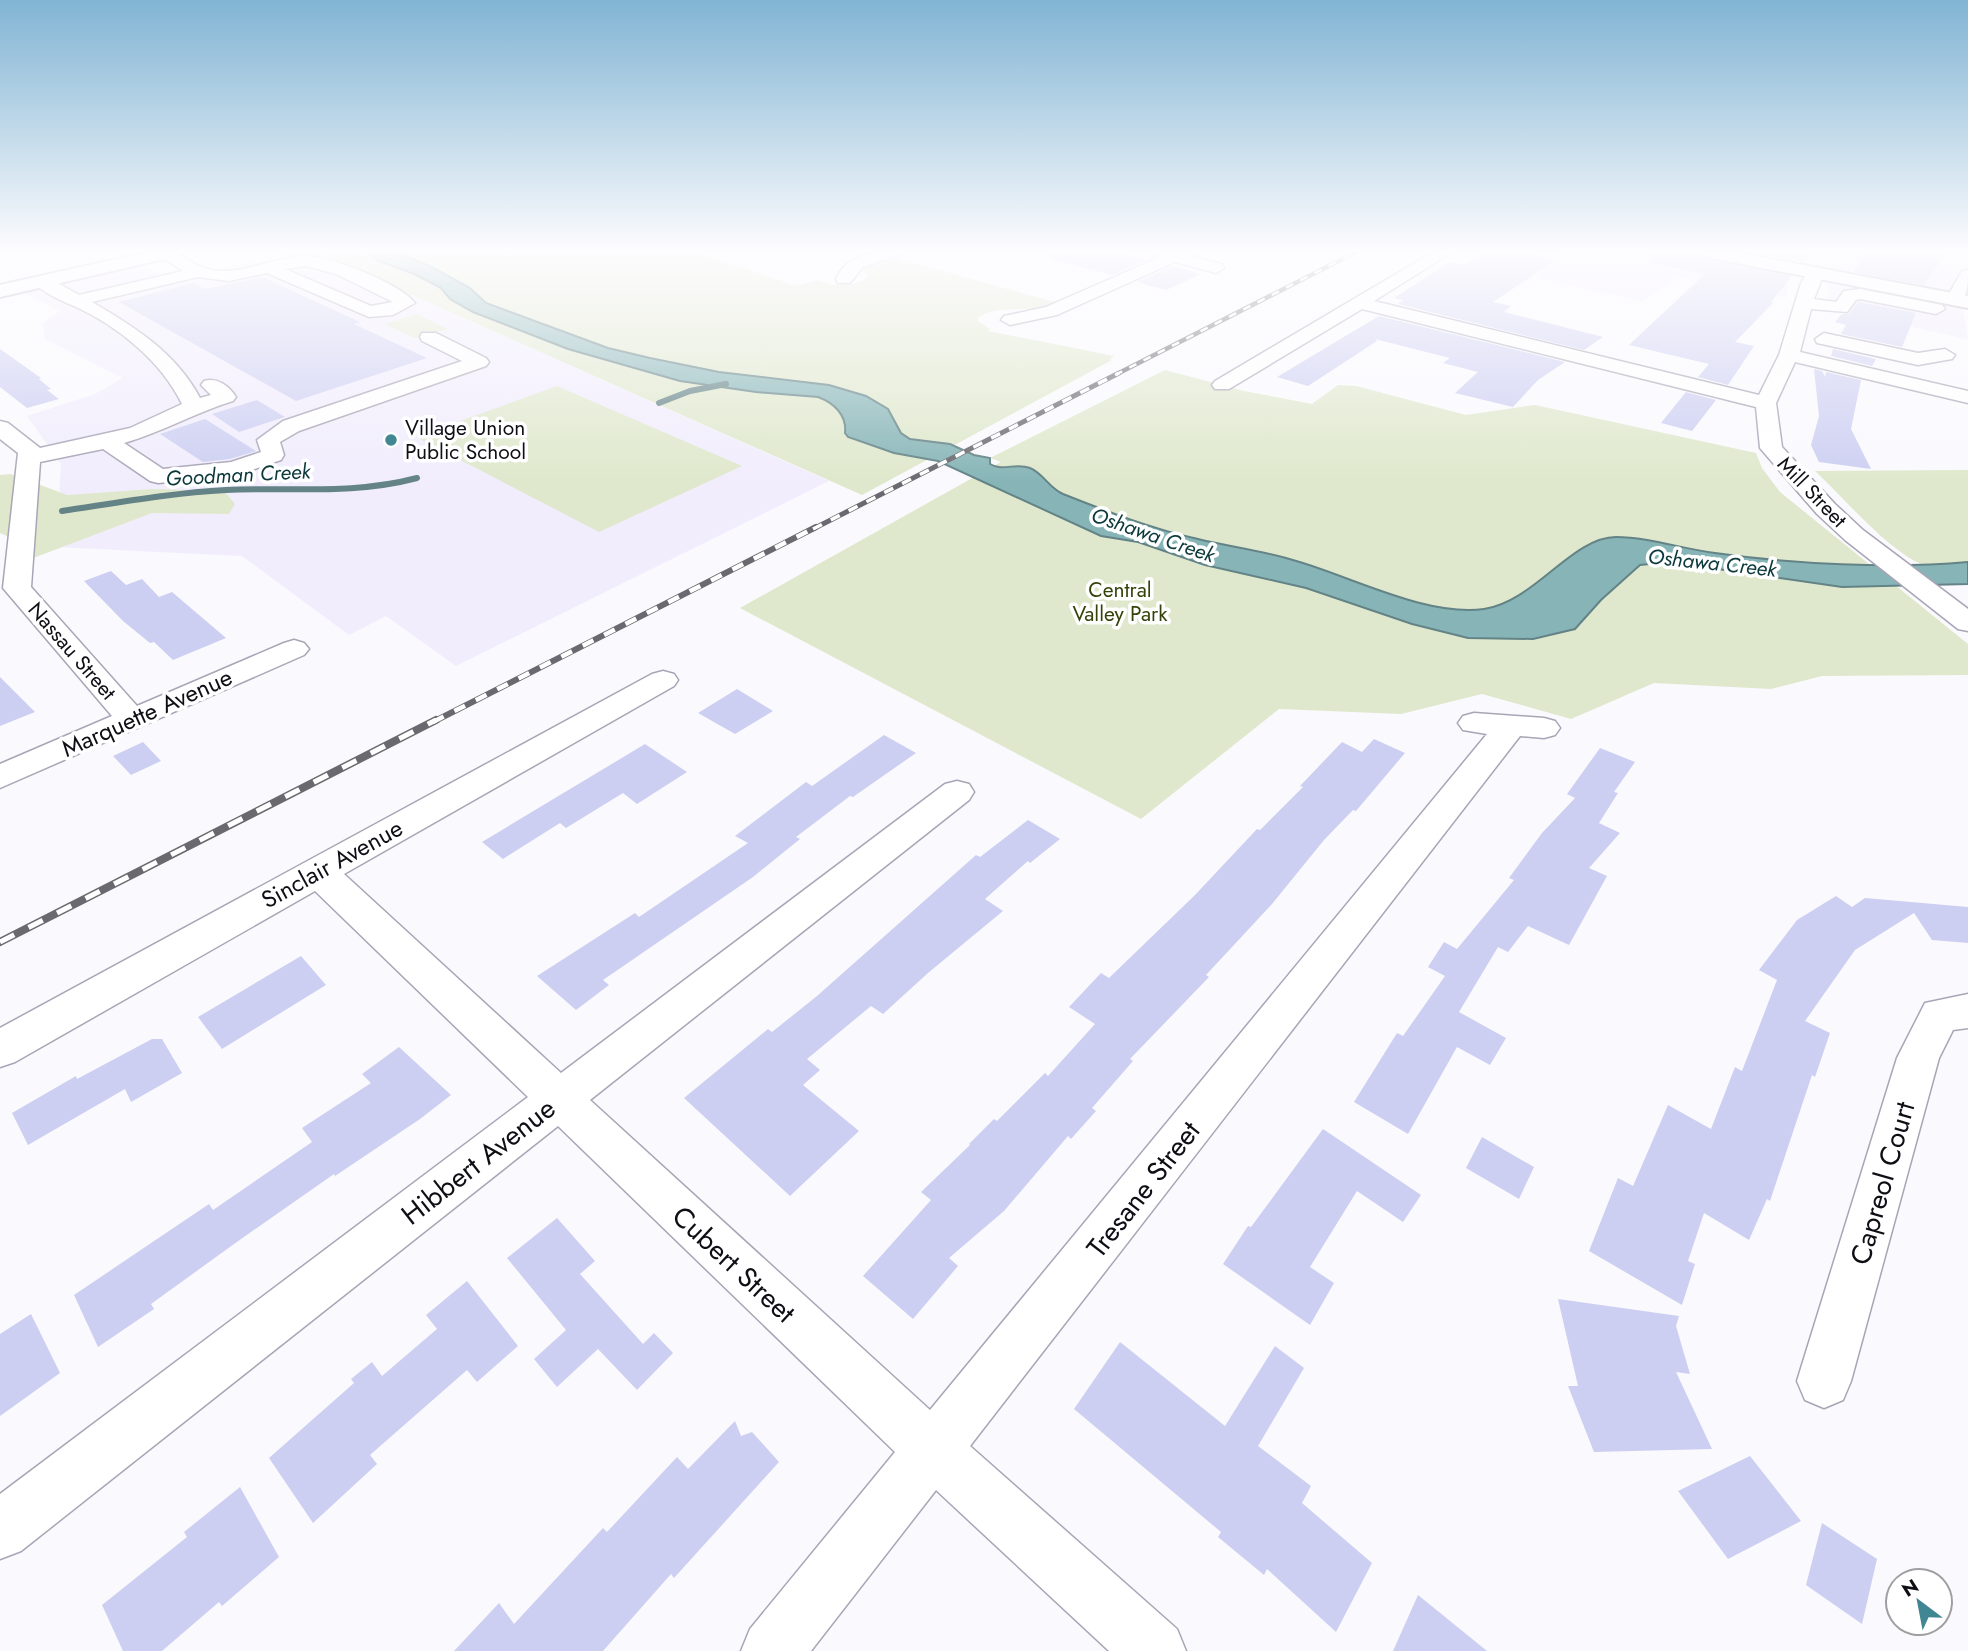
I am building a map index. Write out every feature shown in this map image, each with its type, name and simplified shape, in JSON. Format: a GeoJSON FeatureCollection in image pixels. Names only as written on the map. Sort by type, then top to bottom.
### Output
{"type":"FeatureCollection","features":[{"type":"Feature","properties":{"kind":"street"},"geometry":{"type":"LineString","coordinates":[[121,328],[173,368],[187,387],[194,405]]}},
{"type":"Feature","properties":{"kind":"street"},"geometry":{"type":"LineString","coordinates":[[1222,385],[1317,328]]}},
{"type":"Feature","properties":{"kind":"street"},"geometry":{"type":"LineString","coordinates":[[1461,328],[1538,347],[1525,359],[1630,385],[1646,383],[1653,375],[1766,403],[1797,328]]}},
{"type":"Feature","properties":{"kind":"street"},"geometry":{"type":"LineString","coordinates":[[1796,333],[1918,359],[1945,355]]}},
{"type":"Feature","properties":{"kind":"street"},"geometry":{"type":"LineString","coordinates":[[106,441],[158,476],[234,468],[273,455],[268,440],[291,426],[479,362],[429,337]]}},
{"type":"Feature","properties":{"kind":"street"},"geometry":{"type":"LineString","coordinates":[[1788,355],[1968,397]]}},
{"type":"Feature","properties":{"kind":"street"},"geometry":{"type":"LineString","coordinates":[[0,428],[30,451],[30,457],[106,441],[182,415],[194,405],[226,397],[211,385]]}},
{"type":"Feature","properties":{"kind":"street","name":"Mill Street"},"geometry":{"type":"LineString","coordinates":[[1766,403],[1771,448],[1826,509],[1854,534],[1968,622]]}},
{"type":"Feature","properties":{"kind":"street","name":"Nassau Street"},"geometry":{"type":"LineString","coordinates":[[30,457],[9,591],[132,720]]}},
{"type":"Feature","properties":{"kind":"street","name":"Marquette Avenue"},"geometry":{"type":"LineString","coordinates":[[0,778],[294,649]]}},
{"type":"Feature","properties":{"kind":"street","name":"Sinclair Avenue"},"geometry":{"type":"LineString","coordinates":[[0,1049],[664,680]]}},
{"type":"Feature","properties":{"kind":"street","name":"Tresane Street"},"geometry":{"type":"LineString","coordinates":[[772,1651],[1509,726]]}},
{"type":"Feature","properties":{"kind":"street","name":"Hibbert Avenue"},"geometry":{"type":"LineString","coordinates":[[0,1530],[957,793]]}},
{"type":"Feature","properties":{"kind":"street","name":"Cubert Street"},"geometry":{"type":"LineString","coordinates":[[318,872],[934,1451],[1155,1651]]}},
{"type":"Feature","properties":{"kind":"street","name":"Capreol Court"},"geometry":{"type":"LineString","coordinates":[[1824,1381],[1918,1058],[1940,1015],[1968,1011]]}},
{"type":"Feature","properties":{"kind":"shaded area","name":"Village Union Public School"},"geometry":{"type":"Polygon","coordinates":[[[44,328],[486,328],[829,481],[456,666],[386,616],[349,635],[242,556],[56,547],[61,464],[27,416],[95,394],[123,378],[45,339],[44,328]]]}},
{"type":"Feature","properties":{"kind":"shaded area"},"geometry":{"type":"Polygon","coordinates":[[[1916,328],[1966,328],[1968,339],[1916,328]]]}},
{"type":"Feature","properties":{"kind":"green space"},"geometry":{"type":"Polygon","coordinates":[[[393,328],[448,329],[415,338],[393,328]]]}},
{"type":"Feature","properties":{"kind":"green space"},"geometry":{"type":"Polygon","coordinates":[[[486,328],[989,328],[988,331],[1114,356],[1110,359],[1112,360],[862,495],[486,328]]]}},
{"type":"Feature","properties":{"kind":"green space","name":"Central Valley Park"},"geometry":{"type":"Polygon","coordinates":[[[1165,370],[1244,391],[1312,404],[1338,385],[1356,386],[1466,415],[1535,405],[1756,453],[1762,468],[1780,492],[1968,644],[1968,675],[1822,676],[1771,689],[1654,683],[1571,719],[1482,694],[1401,714],[1279,709],[1141,819],[740,608],[1001,462],[990,458],[1165,370]]]}},
{"type":"Feature","properties":{"kind":"green space"},"geometry":{"type":"Polygon","coordinates":[[[557,386],[742,466],[599,532],[416,437],[557,386]]]}},
{"type":"Feature","properties":{"kind":"green space"},"geometry":{"type":"Polygon","coordinates":[[[1968,470],[1968,562],[1936,566],[1919,563],[1892,546],[1815,471],[1968,470]]]}},
{"type":"Feature","properties":{"kind":"green space"},"geometry":{"type":"Polygon","coordinates":[[[11,474],[67,495],[153,489],[224,491],[235,504],[229,514],[152,513],[20,563],[27,545],[0,533],[0,475],[11,474]]]}},
{"type":"Feature","properties":{"kind":"water","name":"Oshawa Creek"},"geometry":{"type":"Polygon","coordinates":[[[514,328],[554,328],[608,348],[650,358],[719,372],[829,385],[866,396],[888,409],[901,433],[910,439],[950,444],[974,455],[990,458],[990,464],[995,466],[1025,466],[1039,473],[1063,494],[1146,525],[1286,558],[1436,607],[1484,609],[1502,604],[1520,595],[1584,547],[1616,537],[1715,553],[1809,563],[1907,565],[1968,562],[1968,584],[1842,587],[1669,562],[1640,565],[1601,600],[1575,629],[1533,639],[1468,638],[1412,624],[1306,588],[1205,565],[1138,542],[1101,536],[938,461],[894,453],[848,437],[842,415],[818,397],[756,392],[680,381],[568,349],[514,328]]]}},
{"type":"Feature","properties":{"kind":"building"},"geometry":{"type":"Polygon","coordinates":[[[166,328],[363,328],[427,358],[296,401],[166,328]]]}},
{"type":"Feature","properties":{"kind":"building"},"geometry":{"type":"Polygon","coordinates":[[[1359,328],[1428,328],[1565,362],[1538,380],[1513,407],[1455,393],[1478,372],[1443,363],[1450,358],[1375,339],[1377,341],[1308,386],[1277,377],[1359,328]]]}},
{"type":"Feature","properties":{"kind":"building"},"geometry":{"type":"Polygon","coordinates":[[[1495,328],[1568,328],[1603,337],[1584,350],[1495,328]]]}},
{"type":"Feature","properties":{"kind":"building"},"geometry":{"type":"Polygon","coordinates":[[[1647,328],[1749,328],[1735,342],[1754,346],[1728,385],[1698,377],[1709,364],[1629,345],[1647,328]]]}},
{"type":"Feature","properties":{"kind":"building"},"geometry":{"type":"Polygon","coordinates":[[[1844,328],[1910,328],[1902,347],[1841,334],[1844,328]]]}},
{"type":"Feature","properties":{"kind":"building"},"geometry":{"type":"Polygon","coordinates":[[[0,349],[41,378],[39,379],[51,389],[47,390],[59,399],[27,408],[0,387],[0,349]]]}},
{"type":"Feature","properties":{"kind":"building"},"geometry":{"type":"Polygon","coordinates":[[[1833,349],[1876,359],[1872,366],[1831,356],[1833,349]]]}},
{"type":"Feature","properties":{"kind":"building"},"geometry":{"type":"Polygon","coordinates":[[[1814,369],[1822,371],[1825,377],[1826,372],[1861,380],[1851,429],[1871,469],[1819,462],[1811,445],[1819,416],[1814,369]]]}},
{"type":"Feature","properties":{"kind":"building"},"geometry":{"type":"Polygon","coordinates":[[[1686,392],[1716,400],[1692,431],[1661,423],[1686,392]]]}},
{"type":"Feature","properties":{"kind":"building"},"geometry":{"type":"Polygon","coordinates":[[[257,400],[285,417],[239,432],[212,414],[257,400]]]}},
{"type":"Feature","properties":{"kind":"building"},"geometry":{"type":"Polygon","coordinates":[[[205,419],[256,451],[230,459],[203,462],[160,434],[205,419]]]}},
{"type":"Feature","properties":{"kind":"building"},"geometry":{"type":"Polygon","coordinates":[[[111,571],[126,585],[142,579],[159,597],[172,592],[226,638],[173,660],[154,642],[150,643],[123,621],[84,581],[111,571]]]}},
{"type":"Feature","properties":{"kind":"building"},"geometry":{"type":"Polygon","coordinates":[[[0,677],[35,712],[0,726],[0,677]]]}},
{"type":"Feature","properties":{"kind":"building"},"geometry":{"type":"Polygon","coordinates":[[[737,689],[773,711],[735,734],[698,713],[737,689]]]}},
{"type":"Feature","properties":{"kind":"building"},"geometry":{"type":"Polygon","coordinates":[[[884,735],[916,753],[853,797],[850,796],[796,837],[800,839],[753,877],[603,980],[609,985],[576,1010],[537,976],[635,913],[639,917],[748,843],[735,836],[806,782],[812,786],[884,735]]]}},
{"type":"Feature","properties":{"kind":"building"},"geometry":{"type":"Polygon","coordinates":[[[1374,739],[1405,753],[1356,811],[1353,810],[1324,840],[1272,904],[1206,975],[1209,977],[1130,1059],[1133,1061],[1092,1108],[1096,1111],[1071,1139],[1068,1136],[1004,1211],[949,1258],[958,1266],[913,1319],[863,1276],[931,1200],[921,1192],[994,1119],[997,1121],[1045,1073],[1048,1076],[1095,1024],[1069,1007],[1101,973],[1109,978],[1195,895],[1257,829],[1260,830],[1303,787],[1300,786],[1342,742],[1362,752],[1374,739]]]}},
{"type":"Feature","properties":{"kind":"building"},"geometry":{"type":"Polygon","coordinates":[[[143,742],[161,761],[131,775],[113,756],[143,742]]]}},
{"type":"Feature","properties":{"kind":"building"},"geometry":{"type":"Polygon","coordinates":[[[645,744],[687,772],[637,804],[623,793],[566,828],[560,823],[503,859],[482,842],[645,744]]]}},
{"type":"Feature","properties":{"kind":"building"},"geometry":{"type":"Polygon","coordinates":[[[1600,748],[1635,762],[1614,792],[1618,793],[1599,823],[1620,833],[1589,868],[1607,876],[1569,945],[1528,926],[1508,952],[1498,947],[1459,1012],[1506,1038],[1490,1065],[1457,1047],[1408,1134],[1354,1102],[1397,1033],[1403,1036],[1445,976],[1428,967],[1444,942],[1457,949],[1514,880],[1509,878],[1542,833],[1575,798],[1567,794],[1600,748]]]}},
{"type":"Feature","properties":{"kind":"building"},"geometry":{"type":"Polygon","coordinates":[[[1028,820],[1060,839],[1030,863],[1028,861],[985,899],[1003,911],[883,1014],[871,1006],[807,1059],[820,1070],[803,1085],[859,1131],[790,1196],[684,1098],[768,1029],[772,1032],[817,996],[976,855],[980,857],[1028,820]]]}},
{"type":"Feature","properties":{"kind":"building"},"geometry":{"type":"Polygon","coordinates":[[[1836,896],[1852,907],[1865,898],[1968,907],[1968,943],[1932,940],[1914,913],[1855,950],[1805,1021],[1830,1033],[1815,1077],[1812,1075],[1770,1201],[1767,1199],[1749,1240],[1704,1213],[1688,1261],[1695,1264],[1682,1305],[1589,1251],[1618,1178],[1633,1186],[1668,1105],[1711,1129],[1735,1067],[1742,1071],[1777,980],[1759,970],[1797,920],[1836,896]]]}},
{"type":"Feature","properties":{"kind":"building"},"geometry":{"type":"Polygon","coordinates":[[[301,956],[326,985],[222,1049],[198,1017],[301,956]]]}},
{"type":"Feature","properties":{"kind":"building"},"geometry":{"type":"Polygon","coordinates":[[[152,1039],[162,1039],[182,1073],[131,1102],[125,1089],[28,1145],[12,1113],[76,1076],[77,1079],[152,1039]]]}},
{"type":"Feature","properties":{"kind":"building"},"geometry":{"type":"Polygon","coordinates":[[[399,1047],[451,1095],[420,1119],[335,1176],[334,1174],[234,1244],[151,1304],[154,1309],[98,1347],[74,1295],[209,1204],[213,1210],[312,1142],[302,1128],[371,1083],[362,1074],[399,1047]]]}},
{"type":"Feature","properties":{"kind":"building"},"geometry":{"type":"Polygon","coordinates":[[[1323,1129],[1421,1195],[1403,1222],[1357,1191],[1310,1267],[1334,1283],[1310,1325],[1223,1264],[1248,1226],[1251,1227],[1323,1129]]]}},
{"type":"Feature","properties":{"kind":"building"},"geometry":{"type":"Polygon","coordinates":[[[1482,1137],[1534,1167],[1519,1199],[1466,1168],[1482,1137]]]}},
{"type":"Feature","properties":{"kind":"building"},"geometry":{"type":"Polygon","coordinates":[[[557,1218],[595,1261],[580,1274],[643,1344],[654,1333],[673,1353],[637,1390],[598,1349],[557,1387],[534,1359],[566,1330],[507,1258],[557,1218]]]}},
{"type":"Feature","properties":{"kind":"building"},"geometry":{"type":"Polygon","coordinates":[[[467,1281],[518,1346],[477,1382],[467,1370],[370,1455],[377,1464],[313,1523],[269,1458],[354,1383],[351,1379],[372,1362],[382,1376],[437,1329],[426,1315],[467,1281]]]}},
{"type":"Feature","properties":{"kind":"building"},"geometry":{"type":"Polygon","coordinates":[[[1558,1299],[1679,1316],[1676,1326],[1690,1374],[1676,1372],[1712,1449],[1594,1452],[1568,1386],[1578,1386],[1558,1299]]]}},
{"type":"Feature","properties":{"kind":"building"},"geometry":{"type":"Polygon","coordinates":[[[31,1314],[60,1373],[0,1416],[0,1334],[31,1314]]]}},
{"type":"Feature","properties":{"kind":"building"},"geometry":{"type":"Polygon","coordinates":[[[1120,1342],[1225,1426],[1275,1346],[1304,1368],[1258,1446],[1311,1486],[1302,1503],[1372,1563],[1336,1632],[1267,1569],[1264,1575],[1218,1537],[1221,1532],[1074,1409],[1120,1342]]]}},
{"type":"Feature","properties":{"kind":"building"},"geometry":{"type":"Polygon","coordinates":[[[735,1421],[741,1436],[752,1432],[779,1462],[674,1578],[671,1574],[603,1651],[454,1651],[499,1603],[514,1624],[603,1528],[607,1532],[677,1457],[688,1469],[735,1421]]]}},
{"type":"Feature","properties":{"kind":"building"},"geometry":{"type":"Polygon","coordinates":[[[1750,1456],[1801,1521],[1728,1559],[1678,1491],[1750,1456]]]}},
{"type":"Feature","properties":{"kind":"building"},"geometry":{"type":"Polygon","coordinates":[[[240,1487],[279,1557],[222,1606],[219,1602],[162,1651],[123,1651],[102,1605],[187,1537],[184,1532],[240,1487]]]}},
{"type":"Feature","properties":{"kind":"building"},"geometry":{"type":"Polygon","coordinates":[[[1822,1523],[1877,1559],[1862,1624],[1806,1585],[1822,1523]]]}},
{"type":"Feature","properties":{"kind":"building"},"geometry":{"type":"Polygon","coordinates":[[[1418,1595],[1487,1651],[1393,1651],[1418,1595]]]}},
{"type":"Feature","properties":{"kind":"waterway","name":"Goodman Creek"},"geometry":{"type":"LineString","coordinates":[[659,403],[690,391],[726,384]]}},
{"type":"Feature","properties":{"kind":"waterway","name":"Goodman Creek"},"geometry":{"type":"LineString","coordinates":[[62,511],[205,491],[369,487],[417,478]]}},
{"type":"Feature","properties":{"kind":"railway"},"geometry":{"type":"LineString","coordinates":[[1115,375],[1207,328]]}},
{"type":"Feature","properties":{"kind":"railway"},"geometry":{"type":"LineString","coordinates":[[813,529],[1119,373]]}},
{"type":"Feature","properties":{"kind":"railway"},"geometry":{"type":"LineString","coordinates":[[433,722],[816,527]]}},
{"type":"Feature","properties":{"kind":"railway"},"geometry":{"type":"LineString","coordinates":[[0,942],[436,720]]}},
{"type":"Feature","properties":{"kind":"place","name":"Village Union Public School"},"geometry":{"type":"Point","coordinates":[391,440]}}]}
